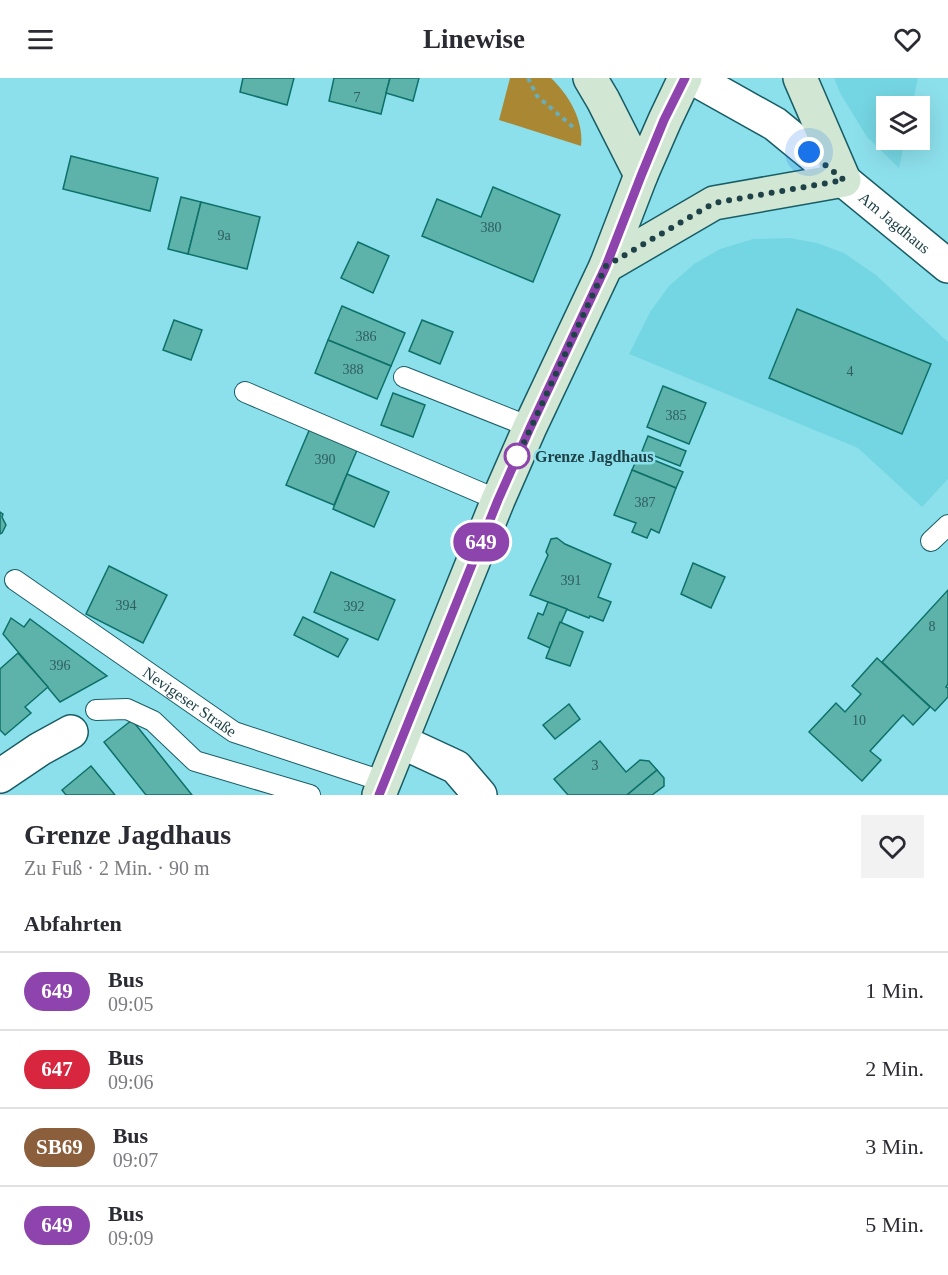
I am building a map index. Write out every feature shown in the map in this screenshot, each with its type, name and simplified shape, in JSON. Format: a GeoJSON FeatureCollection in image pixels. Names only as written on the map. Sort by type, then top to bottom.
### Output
{"type":"FeatureCollection","features":[{"type":"Feature","properties":{"kind":"main road"},"geometry":{"type":"LineString","coordinates":[[590,78],[641,176]]}},
{"type":"Feature","properties":{"kind":"main road","name":"Nevigeser Straße"},"geometry":{"type":"LineString","coordinates":[[382,788],[498,500],[606,266],[664,120],[685,78]]}},
{"type":"Feature","properties":{"kind":"main road"},"geometry":{"type":"LineString","coordinates":[[606,266],[714,203],[844,180],[800,78]]}},
{"type":"Feature","properties":{"kind":"street","name":"Am Jagdhaus"},"geometry":{"type":"LineString","coordinates":[[693,78],[775,124],[948,267]]}},
{"type":"Feature","properties":{"kind":"street"},"geometry":{"type":"LineString","coordinates":[[0,776],[40,749],[71,732]]}},
{"type":"Feature","properties":{"kind":"street"},"geometry":{"type":"LineString","coordinates":[[402,742],[456,767],[480,795]]}},
{"type":"Feature","properties":{"kind":"lane"},"geometry":{"type":"LineString","coordinates":[[404,377],[530,428]]}},
{"type":"Feature","properties":{"kind":"lane"},"geometry":{"type":"LineString","coordinates":[[245,392],[498,500]]}},
{"type":"Feature","properties":{"kind":"lane"},"geometry":{"type":"LineString","coordinates":[[931,541],[948,525]]}},
{"type":"Feature","properties":{"kind":"lane","name":"Nevigeser Straße"},"geometry":{"type":"LineString","coordinates":[[15,580],[234,732],[382,788]]}},
{"type":"Feature","properties":{"kind":"lane"},"geometry":{"type":"LineString","coordinates":[[96,710],[127,709],[153,721],[195,761],[309,795]]}},
{"type":"Feature","properties":{"kind":"path"},"geometry":{"type":"LineString","coordinates":[[528,78],[537,96],[578,131]]}},
{"type":"Feature","properties":{"kind":"shaded area"},"geometry":{"type":"Polygon","coordinates":[[[510,78],[551,78],[564,92],[578,118],[581,146],[499,120],[510,78]]]}},
{"type":"Feature","properties":{"kind":"shaded area"},"geometry":{"type":"Polygon","coordinates":[[[834,78],[918,78],[914,96],[876,96],[876,146],[867,137],[840,93],[834,78]]]}},
{"type":"Feature","properties":{"kind":"shaded area"},"geometry":{"type":"Polygon","coordinates":[[[880,150],[903,150],[899,168],[880,150]]]}},
{"type":"Feature","properties":{"kind":"shaded area"},"geometry":{"type":"Polygon","coordinates":[[[789,238],[817,243],[844,253],[876,275],[948,342],[948,479],[922,507],[858,448],[629,354],[650,312],[669,286],[694,264],[720,249],[753,239],[789,238]]]}},
{"type":"Feature","properties":{"kind":"building"},"geometry":{"type":"Polygon","coordinates":[[[243,78],[294,78],[287,105],[240,92],[243,78]]]}},
{"type":"Feature","properties":{"kind":"building"},"geometry":{"type":"Polygon","coordinates":[[[334,78],[390,78],[381,114],[329,101],[334,78]]]}},
{"type":"Feature","properties":{"kind":"building"},"geometry":{"type":"Polygon","coordinates":[[[390,78],[419,78],[413,101],[386,93],[390,78]]]}},
{"type":"Feature","properties":{"kind":"building"},"geometry":{"type":"Polygon","coordinates":[[[71,156],[158,178],[150,211],[63,189],[71,156]]]}},
{"type":"Feature","properties":{"kind":"building"},"geometry":{"type":"Polygon","coordinates":[[[493,187],[560,215],[533,282],[422,236],[437,199],[481,217],[493,187]]]}},
{"type":"Feature","properties":{"kind":"building"},"geometry":{"type":"Polygon","coordinates":[[[181,197],[201,202],[188,254],[168,249],[181,197]]]}},
{"type":"Feature","properties":{"kind":"building"},"geometry":{"type":"Polygon","coordinates":[[[201,202],[260,217],[247,269],[188,254],[201,202]]]}},
{"type":"Feature","properties":{"kind":"building"},"geometry":{"type":"Polygon","coordinates":[[[358,242],[389,256],[373,293],[341,278],[358,242]]]}},
{"type":"Feature","properties":{"kind":"building"},"geometry":{"type":"Polygon","coordinates":[[[342,306],[405,333],[391,366],[328,340],[342,306]]]}},
{"type":"Feature","properties":{"kind":"building"},"geometry":{"type":"Polygon","coordinates":[[[797,309],[931,364],[902,434],[769,378],[797,309]]]}},
{"type":"Feature","properties":{"kind":"building"},"geometry":{"type":"Polygon","coordinates":[[[174,320],[202,330],[191,360],[163,350],[174,320]]]}},
{"type":"Feature","properties":{"kind":"building"},"geometry":{"type":"Polygon","coordinates":[[[422,320],[453,332],[440,364],[409,351],[422,320]]]}},
{"type":"Feature","properties":{"kind":"building"},"geometry":{"type":"Polygon","coordinates":[[[328,340],[391,366],[377,399],[315,373],[328,340]]]}},
{"type":"Feature","properties":{"kind":"building"},"geometry":{"type":"Polygon","coordinates":[[[663,386],[706,403],[689,444],[647,427],[663,386]]]}},
{"type":"Feature","properties":{"kind":"building"},"geometry":{"type":"Polygon","coordinates":[[[393,393],[425,405],[413,437],[381,425],[393,393]]]}},
{"type":"Feature","properties":{"kind":"building"},"geometry":{"type":"Polygon","coordinates":[[[311,426],[360,443],[334,505],[286,485],[311,426]]]}},
{"type":"Feature","properties":{"kind":"building"},"geometry":{"type":"Polygon","coordinates":[[[648,436],[686,451],[680,466],[642,451],[648,436]]]}},
{"type":"Feature","properties":{"kind":"building"},"geometry":{"type":"Polygon","coordinates":[[[639,454],[683,472],[676,488],[632,470],[639,454]]]}},
{"type":"Feature","properties":{"kind":"building"},"geometry":{"type":"Polygon","coordinates":[[[632,470],[676,488],[659,533],[651,529],[647,538],[632,532],[636,523],[614,515],[632,470]]]}},
{"type":"Feature","properties":{"kind":"building"},"geometry":{"type":"Polygon","coordinates":[[[347,474],[389,492],[374,527],[333,509],[347,474]]]}},
{"type":"Feature","properties":{"kind":"building"},"geometry":{"type":"Polygon","coordinates":[[[0,512],[3,514],[6,525],[0,534],[0,512]]]}},
{"type":"Feature","properties":{"kind":"building"},"geometry":{"type":"Polygon","coordinates":[[[557,538],[565,544],[611,564],[598,597],[611,602],[603,621],[590,616],[589,618],[530,595],[548,555],[546,552],[551,539],[557,538]]]}},
{"type":"Feature","properties":{"kind":"building"},"geometry":{"type":"Polygon","coordinates":[[[693,563],[725,577],[711,608],[681,594],[693,563]]]}},
{"type":"Feature","properties":{"kind":"building"},"geometry":{"type":"Polygon","coordinates":[[[109,566],[167,595],[143,643],[86,614],[109,566]]]}},
{"type":"Feature","properties":{"kind":"building"},"geometry":{"type":"Polygon","coordinates":[[[331,572],[395,600],[378,640],[314,612],[331,572]]]}},
{"type":"Feature","properties":{"kind":"building"},"geometry":{"type":"Polygon","coordinates":[[[948,590],[948,684],[946,687],[948,697],[935,711],[882,662],[948,590]]]}},
{"type":"Feature","properties":{"kind":"building"},"geometry":{"type":"Polygon","coordinates":[[[548,602],[567,609],[550,648],[528,638],[538,613],[543,615],[548,602]]]}},
{"type":"Feature","properties":{"kind":"building"},"geometry":{"type":"Polygon","coordinates":[[[303,617],[348,639],[338,657],[294,635],[303,617]]]}},
{"type":"Feature","properties":{"kind":"building"},"geometry":{"type":"Polygon","coordinates":[[[11,618],[24,627],[30,619],[107,676],[60,702],[3,634],[11,618]]]}},
{"type":"Feature","properties":{"kind":"building"},"geometry":{"type":"Polygon","coordinates":[[[560,622],[583,632],[570,666],[546,658],[560,622]]]}},
{"type":"Feature","properties":{"kind":"building"},"geometry":{"type":"Polygon","coordinates":[[[18,653],[48,687],[25,707],[31,713],[5,735],[0,730],[0,669],[18,653]]]}},
{"type":"Feature","properties":{"kind":"building"},"geometry":{"type":"Polygon","coordinates":[[[877,658],[930,707],[913,725],[903,715],[870,751],[881,760],[862,781],[809,732],[836,703],[845,712],[861,694],[852,686],[877,658]]]}},
{"type":"Feature","properties":{"kind":"building"},"geometry":{"type":"Polygon","coordinates":[[[569,704],[580,719],[555,739],[543,725],[569,704]]]}},
{"type":"Feature","properties":{"kind":"building"},"geometry":{"type":"Polygon","coordinates":[[[132,720],[192,795],[146,795],[104,742],[132,720]]]}},
{"type":"Feature","properties":{"kind":"building"},"geometry":{"type":"Polygon","coordinates":[[[600,741],[626,772],[640,760],[649,761],[657,770],[627,795],[568,795],[554,779],[600,741]]]}},
{"type":"Feature","properties":{"kind":"building"},"geometry":{"type":"Polygon","coordinates":[[[91,766],[115,795],[66,795],[62,790],[91,766]]]}},
{"type":"Feature","properties":{"kind":"building"},"geometry":{"type":"Polygon","coordinates":[[[657,770],[664,778],[664,786],[652,795],[627,795],[657,770]]]}},
{"type":"Feature","properties":{"kind":"bus line","name":"649"},"geometry":{"type":"LineString","coordinates":[[379,795],[498,500],[606,266],[664,120],[685,78]]}},
{"type":"Feature","properties":{"kind":"place","name":"Grenze Jagdhaus"},"geometry":{"type":"Point","coordinates":[517,456]}},
{"type":"Feature","properties":{"kind":"route"},"geometry":{"type":"LineString","coordinates":[[517,456],[514,464],[606,266],[714,203],[844,180],[809,152]]}}]}
